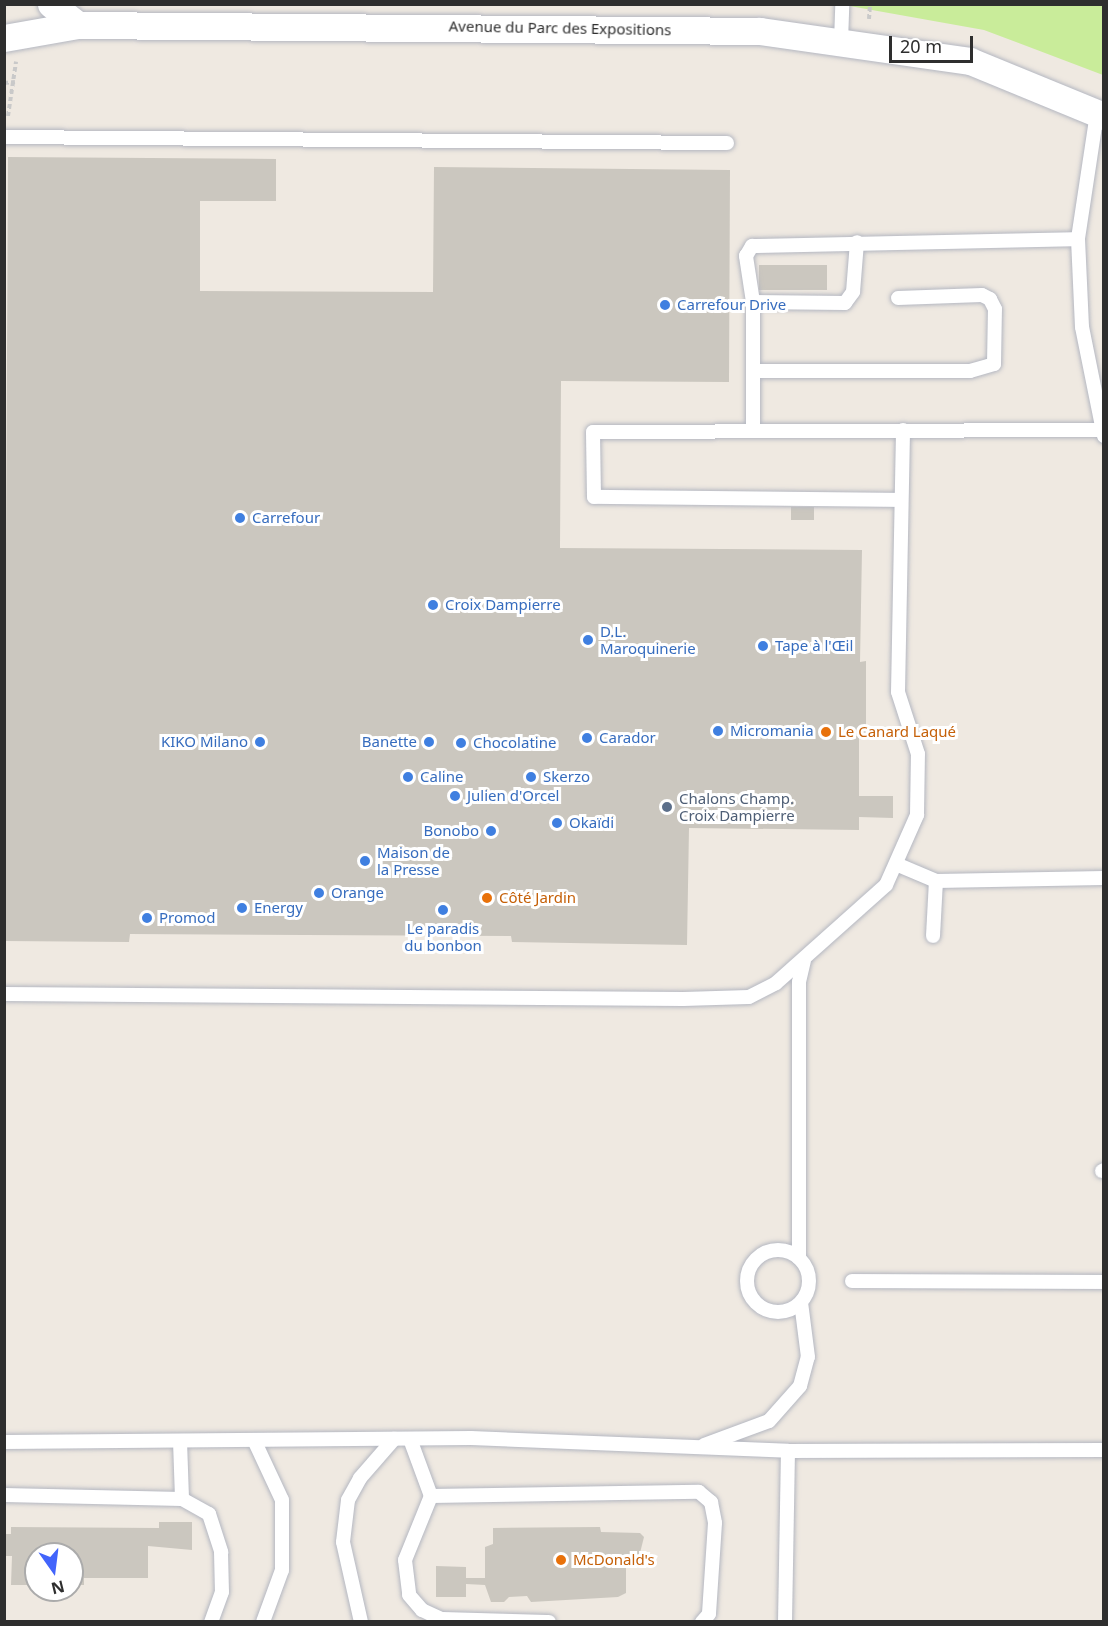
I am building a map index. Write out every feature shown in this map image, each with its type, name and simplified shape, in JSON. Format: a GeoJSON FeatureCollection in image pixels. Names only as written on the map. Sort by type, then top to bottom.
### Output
{"type":"FeatureCollection","features":[{"type":"Feature","properties":{"kind":"street"},"geometry":{"type":"LineString","coordinates":[[51,4],[78,25]]}},
{"type":"Feature","properties":{"kind":"street","name":"Avenue du Parc des Expositions"},"geometry":{"type":"LineString","coordinates":[[10,37],[78,25],[628,27],[760,31],[970,61],[1100,114]]}},
{"type":"Feature","properties":{"kind":"lane"},"geometry":{"type":"LineString","coordinates":[[841,42],[842,4]]}},
{"type":"Feature","properties":{"kind":"lane"},"geometry":{"type":"LineString","coordinates":[[901,500],[594,497],[593,432],[903,430],[1102,433],[1082,327],[1078,239],[1100,114]]}},
{"type":"Feature","properties":{"kind":"lane"},"geometry":{"type":"LineString","coordinates":[[4,137],[727,143]]}},
{"type":"Feature","properties":{"kind":"lane"},"geometry":{"type":"LineString","coordinates":[[753,430],[753,302],[746,256],[752,246],[1078,239]]}},
{"type":"Feature","properties":{"kind":"lane"},"geometry":{"type":"LineString","coordinates":[[753,302],[845,303],[853,292],[858,242]]}},
{"type":"Feature","properties":{"kind":"lane"},"geometry":{"type":"LineString","coordinates":[[753,371],[970,370],[994,364],[994,309],[990,299],[982,295],[898,298]]}},
{"type":"Feature","properties":{"kind":"lane"},"geometry":{"type":"LineString","coordinates":[[4,994],[705,998],[748,997],[776,984],[886,885],[917,815],[918,754],[898,692],[903,430]]}},
{"type":"Feature","properties":{"kind":"lane"},"geometry":{"type":"LineString","coordinates":[[896,864],[936,881],[1104,878]]}},
{"type":"Feature","properties":{"kind":"lane"},"geometry":{"type":"LineString","coordinates":[[933,936],[936,881]]}},
{"type":"Feature","properties":{"kind":"lane"},"geometry":{"type":"LineString","coordinates":[[699,1447],[769,1421],[800,1386],[808,1357],[801,1302],[809,1280],[799,1258],[800,982],[804,961]]}},
{"type":"Feature","properties":{"kind":"lane"},"geometry":{"type":"LineString","coordinates":[[799,1258],[789,1251],[765,1252],[755,1259],[747,1282],[749,1293],[767,1310],[779,1312],[801,1302]]}},
{"type":"Feature","properties":{"kind":"lane"},"geometry":{"type":"LineString","coordinates":[[852,1281],[1104,1282]]}},
{"type":"Feature","properties":{"kind":"lane"},"geometry":{"type":"LineString","coordinates":[[410,1438],[431,1496],[405,1560],[409,1595],[422,1610],[441,1619],[549,1622]]}},
{"type":"Feature","properties":{"kind":"lane"},"geometry":{"type":"LineString","coordinates":[[4,1442],[410,1438],[788,1452],[1104,1450]]}},
{"type":"Feature","properties":{"kind":"lane"},"geometry":{"type":"LineString","coordinates":[[361,1622],[343,1542],[348,1500],[360,1478],[394,1439]]}},
{"type":"Feature","properties":{"kind":"lane"},"geometry":{"type":"LineString","coordinates":[[254,1440],[282,1500],[282,1570],[262,1622]]}},
{"type":"Feature","properties":{"kind":"lane"},"geometry":{"type":"LineString","coordinates":[[180,1441],[182,1499]]}},
{"type":"Feature","properties":{"kind":"lane"},"geometry":{"type":"LineString","coordinates":[[785,1622],[788,1452]]}},
{"type":"Feature","properties":{"kind":"lane"},"geometry":{"type":"LineString","coordinates":[[431,1496],[699,1492],[711,1502],[716,1523],[709,1614],[702,1622]]}},
{"type":"Feature","properties":{"kind":"lane"},"geometry":{"type":"LineString","coordinates":[[4,1496],[182,1499],[209,1514],[221,1552],[222,1592],[211,1622]]}},
{"type":"Feature","properties":{"kind":"path"},"geometry":{"type":"LineString","coordinates":[[7,122],[15,82],[10,37]]}},
{"type":"Feature","properties":{"kind":"path"},"geometry":{"type":"LineString","coordinates":[[4,83],[15,82]]}},
{"type":"Feature","properties":{"kind":"green space"},"geometry":{"type":"Polygon","coordinates":[[[844,5],[1103,5],[1103,75],[984,30],[844,5]]]}},
{"type":"Feature","properties":{"kind":"building","name":"Croix Dampierre"},"geometry":{"type":"Polygon","coordinates":[[[8,157],[276,159],[276,201],[200,201],[200,291],[433,292],[434,167],[730,170],[729,382],[561,381],[560,548],[862,550],[860,662],[866,661],[866,735],[859,735],[859,796],[893,796],[893,818],[859,817],[859,830],[689,828],[687,945],[512,942],[511,936],[130,934],[129,942],[4,941],[8,157]]]}},
{"type":"Feature","properties":{"kind":"building"},"geometry":{"type":"Polygon","coordinates":[[[759,265],[827,265],[827,290],[759,290],[759,265]]]}},
{"type":"Feature","properties":{"kind":"building"},"geometry":{"type":"Polygon","coordinates":[[[791,507],[814,507],[814,520],[791,520],[791,507]]]}},
{"type":"Feature","properties":{"kind":"building"},"geometry":{"type":"Polygon","coordinates":[[[159,1522],[192,1522],[192,1550],[148,1546],[148,1578],[84,1578],[84,1542],[24,1542],[24,1585],[11,1585],[12,1556],[4,1556],[4,1534],[11,1534],[11,1527],[159,1528],[159,1522]]]}},
{"type":"Feature","properties":{"kind":"building","name":"McDonald's"},"geometry":{"type":"Polygon","coordinates":[[[600,1527],[601,1532],[640,1533],[644,1537],[637,1565],[626,1565],[626,1593],[618,1597],[531,1602],[527,1596],[509,1597],[504,1602],[491,1602],[485,1585],[466,1584],[466,1597],[436,1597],[436,1566],[466,1567],[466,1578],[485,1578],[485,1547],[493,1544],[493,1528],[600,1527]]]}},
{"type":"Feature","properties":{"kind":"place","name":"Carrefour Drive"},"geometry":{"type":"Point","coordinates":[665,305]}},
{"type":"Feature","properties":{"kind":"place","name":"Carrefour"},"geometry":{"type":"Point","coordinates":[240,518]}},
{"type":"Feature","properties":{"kind":"place","name":"Croix Dampierre"},"geometry":{"type":"Point","coordinates":[433,605]}},
{"type":"Feature","properties":{"kind":"place","name":"D.L. Maroquinerie"},"geometry":{"type":"Point","coordinates":[588,640]}},
{"type":"Feature","properties":{"kind":"place","name":"Tape à l'Œil"},"geometry":{"type":"Point","coordinates":[763,646]}},
{"type":"Feature","properties":{"kind":"place","name":"Micromania"},"geometry":{"type":"Point","coordinates":[718,731]}},
{"type":"Feature","properties":{"kind":"place","name":"Le Canard Laqué"},"geometry":{"type":"Point","coordinates":[826,732]}},
{"type":"Feature","properties":{"kind":"place","name":"Carador"},"geometry":{"type":"Point","coordinates":[587,738]}},
{"type":"Feature","properties":{"kind":"place","name":"KIKO Milano"},"geometry":{"type":"Point","coordinates":[260,742]}},
{"type":"Feature","properties":{"kind":"place","name":"Banette"},"geometry":{"type":"Point","coordinates":[429,742]}},
{"type":"Feature","properties":{"kind":"place","name":"Chocolatine"},"geometry":{"type":"Point","coordinates":[461,743]}},
{"type":"Feature","properties":{"kind":"place","name":"Caline"},"geometry":{"type":"Point","coordinates":[408,777]}},
{"type":"Feature","properties":{"kind":"place","name":"Skerzo"},"geometry":{"type":"Point","coordinates":[531,777]}},
{"type":"Feature","properties":{"kind":"place","name":"Julien d'Orcel"},"geometry":{"type":"Point","coordinates":[455,796]}},
{"type":"Feature","properties":{"kind":"place","name":"Chalons Champ. Croix Dampierre"},"geometry":{"type":"Point","coordinates":[667,807]}},
{"type":"Feature","properties":{"kind":"place","name":"Okaïdi"},"geometry":{"type":"Point","coordinates":[557,823]}},
{"type":"Feature","properties":{"kind":"place","name":"Bonobo"},"geometry":{"type":"Point","coordinates":[491,831]}},
{"type":"Feature","properties":{"kind":"place","name":"Maison de la Presse"},"geometry":{"type":"Point","coordinates":[365,861]}},
{"type":"Feature","properties":{"kind":"place","name":"Orange"},"geometry":{"type":"Point","coordinates":[319,893]}},
{"type":"Feature","properties":{"kind":"place","name":"Côté Jardin"},"geometry":{"type":"Point","coordinates":[487,898]}},
{"type":"Feature","properties":{"kind":"place","name":"Energy"},"geometry":{"type":"Point","coordinates":[242,908]}},
{"type":"Feature","properties":{"kind":"place","name":"Le paradis du bonbon"},"geometry":{"type":"Point","coordinates":[443,910]}},
{"type":"Feature","properties":{"kind":"place","name":"Promod"},"geometry":{"type":"Point","coordinates":[147,918]}},
{"type":"Feature","properties":{"kind":"place","name":"McDonald's"},"geometry":{"type":"Point","coordinates":[561,1560]}}]}
